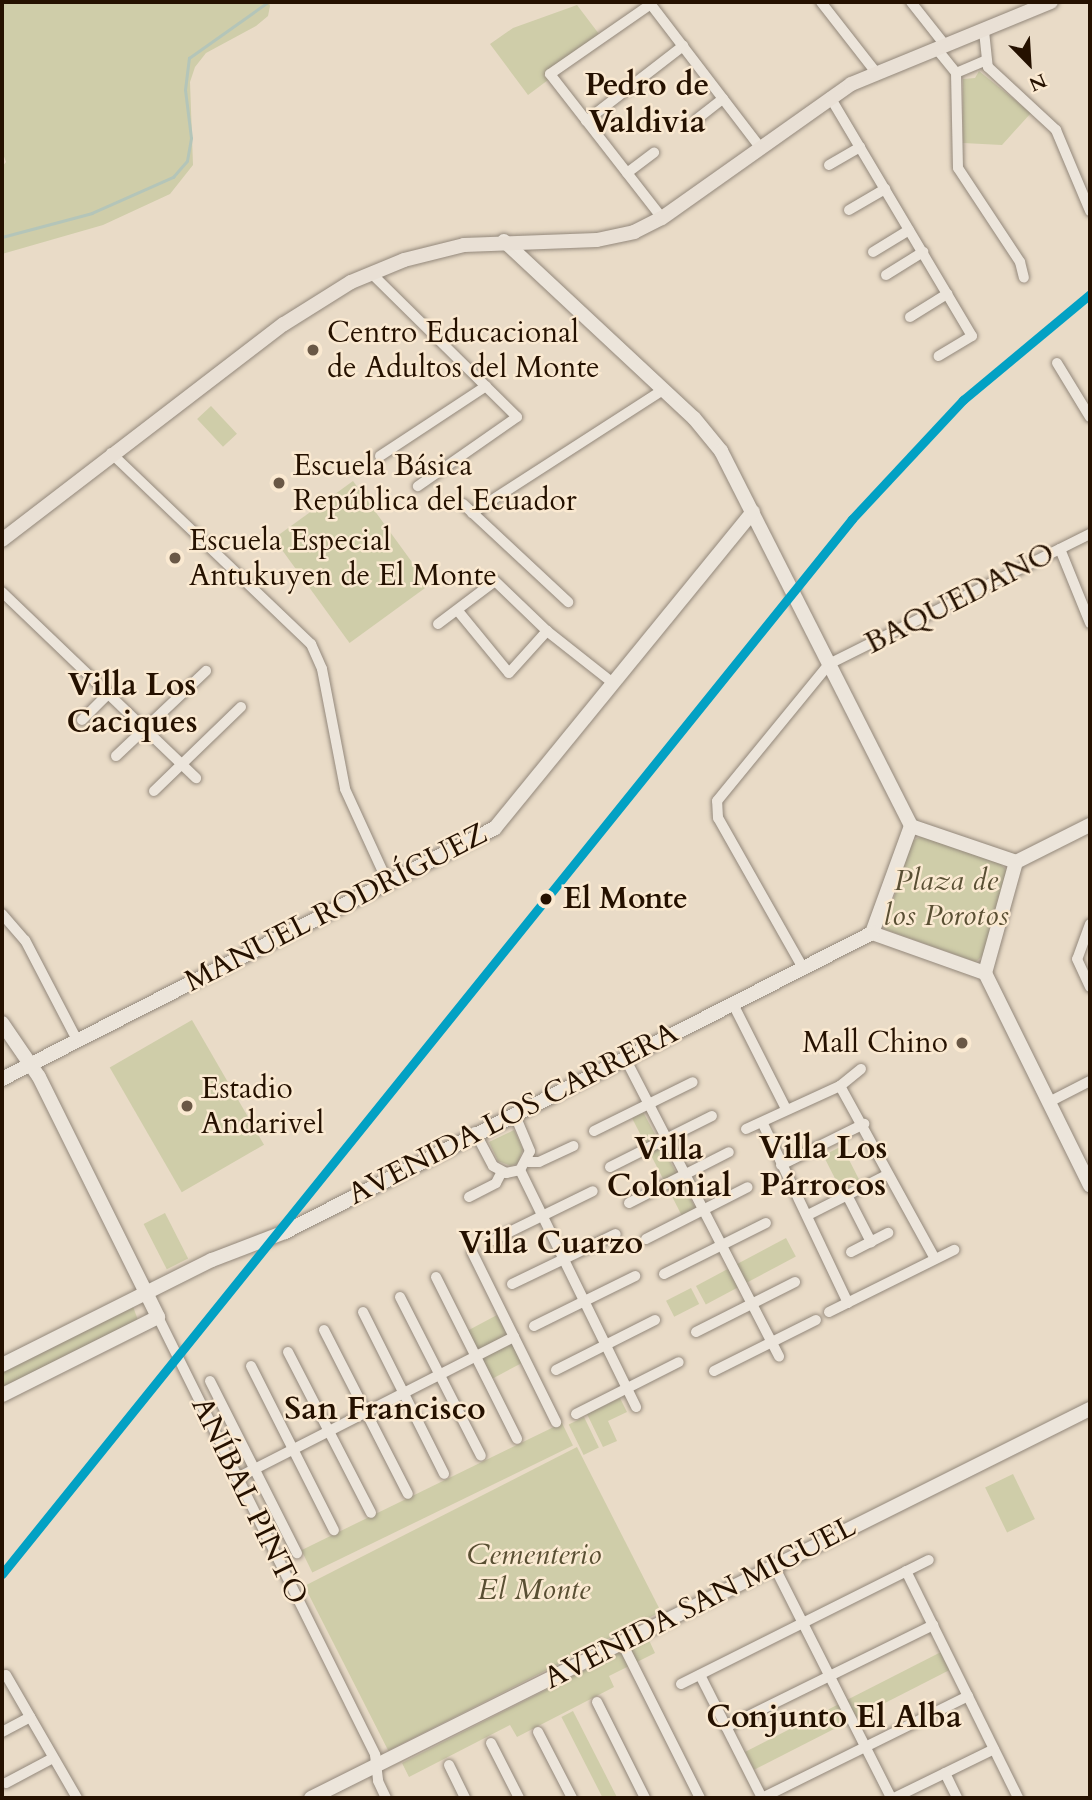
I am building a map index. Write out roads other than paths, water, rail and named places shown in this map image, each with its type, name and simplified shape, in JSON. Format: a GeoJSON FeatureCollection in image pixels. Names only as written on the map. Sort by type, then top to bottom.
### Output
{"type":"FeatureCollection","features":[{"type":"Feature","properties":{"kind":"main road"},"geometry":{"type":"LineString","coordinates":[[2,540],[111,453],[301,312],[371,273],[444,249],[504,241],[610,239],[662,218],[830,97],[875,71],[984,31],[1051,2]]}},
{"type":"Feature","properties":{"kind":"street"},"geometry":{"type":"LineString","coordinates":[[821,2],[875,71]]}},
{"type":"Feature","properties":{"kind":"street"},"geometry":{"type":"LineString","coordinates":[[911,2],[956,73],[958,168],[1020,262],[1024,278]]}},
{"type":"Feature","properties":{"kind":"street"},"geometry":{"type":"LineString","coordinates":[[662,218],[550,74],[650,3],[760,147]]}},
{"type":"Feature","properties":{"kind":"street"},"geometry":{"type":"LineString","coordinates":[[984,31],[986,61],[994,74],[1056,130],[1090,211]]}},
{"type":"Feature","properties":{"kind":"street"},"geometry":{"type":"LineString","coordinates":[[586,121],[683,46]]}},
{"type":"Feature","properties":{"kind":"street"},"geometry":{"type":"LineString","coordinates":[[956,73],[986,61]]}},
{"type":"Feature","properties":{"kind":"street"},"geometry":{"type":"LineString","coordinates":[[830,97],[972,336],[939,356]]}},
{"type":"Feature","properties":{"kind":"street"},"geometry":{"type":"LineString","coordinates":[[697,119],[723,99]]}},
{"type":"Feature","properties":{"kind":"street"},"geometry":{"type":"LineString","coordinates":[[829,165],[860,147]]}},
{"type":"Feature","properties":{"kind":"street"},"geometry":{"type":"LineString","coordinates":[[627,173],[654,153]]}},
{"type":"Feature","properties":{"kind":"street"},"geometry":{"type":"LineString","coordinates":[[849,210],[885,189]]}},
{"type":"Feature","properties":{"kind":"street"},"geometry":{"type":"LineString","coordinates":[[873,252],[909,230]]}},
{"type":"Feature","properties":{"kind":"street"},"geometry":{"type":"LineString","coordinates":[[532,267],[539,240]]}},
{"type":"Feature","properties":{"kind":"street"},"geometry":{"type":"LineString","coordinates":[[504,241],[713,439],[753,512],[911,826],[1016,862],[1090,825]]}},
{"type":"Feature","properties":{"kind":"street"},"geometry":{"type":"LineString","coordinates":[[886,275],[923,252]]}},
{"type":"Feature","properties":{"kind":"street"},"geometry":{"type":"LineString","coordinates":[[371,273],[517,417],[516,422],[418,486]]}},
{"type":"Feature","properties":{"kind":"street"},"geometry":{"type":"LineString","coordinates":[[910,317],[947,294]]}},
{"type":"Feature","properties":{"kind":"street"},"geometry":{"type":"LineString","coordinates":[[1057,363],[1090,417]]}},
{"type":"Feature","properties":{"kind":"street"},"geometry":{"type":"LineString","coordinates":[[380,456],[486,386]]}},
{"type":"Feature","properties":{"kind":"street"},"geometry":{"type":"LineString","coordinates":[[472,513],[663,390]]}},
{"type":"Feature","properties":{"kind":"street"},"geometry":{"type":"LineString","coordinates":[[111,453],[311,644],[322,669],[345,789],[388,883]]}},
{"type":"Feature","properties":{"kind":"street"},"geometry":{"type":"LineString","coordinates":[[463,504],[568,602]]}},
{"type":"Feature","properties":{"kind":"street","name":"MANUEL RODRÍGUEZ"},"geometry":{"type":"LineString","coordinates":[[2,1079],[486,835],[503,821],[753,512]]}},
{"type":"Feature","properties":{"kind":"street","name":"BAQUEDANO"},"geometry":{"type":"LineString","coordinates":[[829,664],[1090,534]]}},
{"type":"Feature","properties":{"kind":"street"},"geometry":{"type":"LineString","coordinates":[[1060,549],[1090,623]]}},
{"type":"Feature","properties":{"kind":"street"},"geometry":{"type":"LineString","coordinates":[[438,625],[495,581],[547,631],[614,684]]}},
{"type":"Feature","properties":{"kind":"street"},"geometry":{"type":"LineString","coordinates":[[2,592],[196,778]]}},
{"type":"Feature","properties":{"kind":"street"},"geometry":{"type":"LineString","coordinates":[[458,611],[509,673],[547,631]]}},
{"type":"Feature","properties":{"kind":"street"},"geometry":{"type":"LineString","coordinates":[[803,968],[715,809],[829,664]]}},
{"type":"Feature","properties":{"kind":"street"},"geometry":{"type":"LineString","coordinates":[[116,756],[206,671]]}},
{"type":"Feature","properties":{"kind":"street"},"geometry":{"type":"LineString","coordinates":[[82,720],[109,693]]}},
{"type":"Feature","properties":{"kind":"street"},"geometry":{"type":"LineString","coordinates":[[154,791],[241,707]]}},
{"type":"Feature","properties":{"kind":"street"},"geometry":{"type":"LineString","coordinates":[[911,826],[872,933],[985,973]]}},
{"type":"Feature","properties":{"kind":"street"},"geometry":{"type":"LineString","coordinates":[[1016,862],[985,973],[1090,1185]]}},
{"type":"Feature","properties":{"kind":"street"},"geometry":{"type":"LineString","coordinates":[[2,914],[24,940],[77,1040]]}},
{"type":"Feature","properties":{"kind":"street"},"geometry":{"type":"LineString","coordinates":[[1090,925],[1077,959],[1090,987]]}},
{"type":"Feature","properties":{"kind":"street","name":"AVENIDA LOS CARRERA"},"geometry":{"type":"LineString","coordinates":[[2,1365],[146,1293],[285,1232],[475,1132],[872,933]]}},
{"type":"Feature","properties":{"kind":"street"},"geometry":{"type":"LineString","coordinates":[[733,1003],[786,1109]]}},
{"type":"Feature","properties":{"kind":"street","name":"ANÍBAL PINTO"},"geometry":{"type":"LineString","coordinates":[[2,1023],[31,1063],[158,1317],[377,1765],[377,1781],[386,1798]]}},
{"type":"Feature","properties":{"kind":"street"},"geometry":{"type":"LineString","coordinates":[[625,1058],[779,1357]]}},
{"type":"Feature","properties":{"kind":"street"},"geometry":{"type":"LineString","coordinates":[[746,1129],[763,1124],[786,1109],[841,1086],[861,1069]]}},
{"type":"Feature","properties":{"kind":"street"},"geometry":{"type":"LineString","coordinates":[[1049,1102],[1090,1081]]}},
{"type":"Feature","properties":{"kind":"street"},"geometry":{"type":"LineString","coordinates":[[594,1131],[693,1082]]}},
{"type":"Feature","properties":{"kind":"street"},"geometry":{"type":"LineString","coordinates":[[841,1086],[935,1259]]}},
{"type":"Feature","properties":{"kind":"street"},"geometry":{"type":"LineString","coordinates":[[514,1113],[529,1145],[524,1166],[542,1216],[636,1407]]}},
{"type":"Feature","properties":{"kind":"street"},"geometry":{"type":"LineString","coordinates":[[610,1167],[712,1116]]}},
{"type":"Feature","properties":{"kind":"street"},"geometry":{"type":"LineString","coordinates":[[763,1124],[848,1303]]}},
{"type":"Feature","properties":{"kind":"street"},"geometry":{"type":"LineString","coordinates":[[781,1165],[864,1124]]}},
{"type":"Feature","properties":{"kind":"street"},"geometry":{"type":"LineString","coordinates":[[475,1132],[490,1163],[502,1171],[539,1162],[573,1146]]}},
{"type":"Feature","properties":{"kind":"street"},"geometry":{"type":"LineString","coordinates":[[629,1203],[729,1152]]}},
{"type":"Feature","properties":{"kind":"street"},"geometry":{"type":"LineString","coordinates":[[469,1197],[496,1183],[502,1171]]}},
{"type":"Feature","properties":{"kind":"street"},"geometry":{"type":"LineString","coordinates":[[808,1215],[887,1175]]}},
{"type":"Feature","properties":{"kind":"street"},"geometry":{"type":"LineString","coordinates":[[646,1240],[748,1187]]}},
{"type":"Feature","properties":{"kind":"street"},"geometry":{"type":"LineString","coordinates":[[493,1240],[593,1191]]}},
{"type":"Feature","properties":{"kind":"street"},"geometry":{"type":"LineString","coordinates":[[848,1197],[871,1242]]}},
{"type":"Feature","properties":{"kind":"street"},"geometry":{"type":"LineString","coordinates":[[664,1275],[765,1223]]}},
{"type":"Feature","properties":{"kind":"street"},"geometry":{"type":"LineString","coordinates":[[851,1252],[888,1233]]}},
{"type":"Feature","properties":{"kind":"street"},"geometry":{"type":"LineString","coordinates":[[512,1284],[616,1234]]}},
{"type":"Feature","properties":{"kind":"street"},"geometry":{"type":"LineString","coordinates":[[829,1312],[954,1250]]}},
{"type":"Feature","properties":{"kind":"street"},"geometry":{"type":"LineString","coordinates":[[472,1252],[556,1422]]}},
{"type":"Feature","properties":{"kind":"street"},"geometry":{"type":"LineString","coordinates":[[534,1326],[635,1276]]}},
{"type":"Feature","properties":{"kind":"street"},"geometry":{"type":"LineString","coordinates":[[436,1277],[517,1438]]}},
{"type":"Feature","properties":{"kind":"street"},"geometry":{"type":"LineString","coordinates":[[696,1332],[795,1282]]}},
{"type":"Feature","properties":{"kind":"street"},"geometry":{"type":"LineString","coordinates":[[400,1297],[481,1456]]}},
{"type":"Feature","properties":{"kind":"street"},"geometry":{"type":"LineString","coordinates":[[363,1312],[444,1474]]}},
{"type":"Feature","properties":{"kind":"street"},"geometry":{"type":"LineString","coordinates":[[4,1389],[158,1317]]}},
{"type":"Feature","properties":{"kind":"street"},"geometry":{"type":"LineString","coordinates":[[556,1370],[655,1320]]}},
{"type":"Feature","properties":{"kind":"street"},"geometry":{"type":"LineString","coordinates":[[714,1371],[816,1320]]}},
{"type":"Feature","properties":{"kind":"street"},"geometry":{"type":"LineString","coordinates":[[324,1330],[408,1494]]}},
{"type":"Feature","properties":{"kind":"street"},"geometry":{"type":"LineString","coordinates":[[237,1478],[514,1337]]}},
{"type":"Feature","properties":{"kind":"street"},"geometry":{"type":"LineString","coordinates":[[288,1352],[371,1513]]}},
{"type":"Feature","properties":{"kind":"street"},"geometry":{"type":"LineString","coordinates":[[576,1414],[679,1362]]}},
{"type":"Feature","properties":{"kind":"street"},"geometry":{"type":"LineString","coordinates":[[251,1367],[334,1530]]}},
{"type":"Feature","properties":{"kind":"street","name":"ANÍBAL PINTO"},"geometry":{"type":"LineString","coordinates":[[209,1381],[297,1553]]}},
{"type":"Feature","properties":{"kind":"street","name":"AVENIDA SAN MIGUEL"},"geometry":{"type":"LineString","coordinates":[[311,1798],[1090,1409]]}},
{"type":"Feature","properties":{"kind":"street"},"geometry":{"type":"LineString","coordinates":[[681,1684],[929,1560]]}},
{"type":"Feature","properties":{"kind":"street"},"geometry":{"type":"LineString","coordinates":[[774,1566],[892,1798],[994,1749]]}},
{"type":"Feature","properties":{"kind":"street"},"geometry":{"type":"LineString","coordinates":[[906,1572],[1018,1798]]}},
{"type":"Feature","properties":{"kind":"street"},"geometry":{"type":"LineString","coordinates":[[726,1727],[933,1625]]}},
{"type":"Feature","properties":{"kind":"street"},"geometry":{"type":"LineString","coordinates":[[622,1643],[700,1798]]}},
{"type":"Feature","properties":{"kind":"street"},"geometry":{"type":"LineString","coordinates":[[700,1675],[762,1798],[968,1696]]}},
{"type":"Feature","properties":{"kind":"street"},"geometry":{"type":"LineString","coordinates":[[4,1676],[77,1798]]}},
{"type":"Feature","properties":{"kind":"street"},"geometry":{"type":"LineString","coordinates":[[597,1702],[645,1798]]}},
{"type":"Feature","properties":{"kind":"street"},"geometry":{"type":"LineString","coordinates":[[2,1732],[30,1717]]}},
{"type":"Feature","properties":{"kind":"street"},"geometry":{"type":"LineString","coordinates":[[538,1732],[572,1798]]}},
{"type":"Feature","properties":{"kind":"street"},"geometry":{"type":"LineString","coordinates":[[491,1744],[519,1798]]}},
{"type":"Feature","properties":{"kind":"street"},"geometry":{"type":"LineString","coordinates":[[6,1783],[53,1758]]}},
{"type":"Feature","properties":{"kind":"street"},"geometry":{"type":"LineString","coordinates":[[449,1765],[465,1798]]}},
{"type":"Feature","properties":{"kind":"street"},"geometry":{"type":"LineString","coordinates":[[945,1773],[957,1798]]}},
{"type":"Feature","properties":{"kind":"waterway"},"geometry":{"type":"LineString","coordinates":[[2,237],[92,213],[173,177],[187,161],[191,138],[185,90],[189,58],[268,2]]}},
{"type":"Feature","properties":{"kind":"place","name":"Centro Educacional de Adultos del Monte"},"geometry":{"type":"Point","coordinates":[313,350]}},
{"type":"Feature","properties":{"kind":"place","name":"Escuela Básica República del Ecuador"},"geometry":{"type":"Point","coordinates":[279,483]}},
{"type":"Feature","properties":{"kind":"place","name":"Escuela Especial Antukuyen de El Monte"},"geometry":{"type":"Point","coordinates":[175,558]}},
{"type":"Feature","properties":{"kind":"place","name":"El Monte"},"geometry":{"type":"Point","coordinates":[546,899]}},
{"type":"Feature","properties":{"kind":"place","name":"Mall Chino"},"geometry":{"type":"Point","coordinates":[962,1043]}},
{"type":"Feature","properties":{"kind":"place","name":"Estadio Andarivel"},"geometry":{"type":"Point","coordinates":[187,1106]}},
{"type":"Feature","properties":{"kind":"district","name":"Pedro de Valdivia"},"geometry":{"type":"Point","coordinates":[647,104]}},
{"type":"Feature","properties":{"kind":"district","name":"Villa Los Caciques"},"geometry":{"type":"Point","coordinates":[132,704]}},
{"type":"Feature","properties":{"kind":"district","name":"Villa Colonial"},"geometry":{"type":"Point","coordinates":[669,1168]}},
{"type":"Feature","properties":{"kind":"district","name":"Villa Los Párrocos"},"geometry":{"type":"Point","coordinates":[823,1168]}},
{"type":"Feature","properties":{"kind":"district","name":"Villa Cuarzo"},"geometry":{"type":"Point","coordinates":[551,1243]}},
{"type":"Feature","properties":{"kind":"district","name":"San Francisco"},"geometry":{"type":"Point","coordinates":[385,1409]}},
{"type":"Feature","properties":{"kind":"district","name":"Conjunto El Alba"},"geometry":{"type":"Point","coordinates":[834,1717]}},
{"type":"Feature","properties":{"kind":"park label","name":"Plaza de los Porotos"},"geometry":{"type":"Point","coordinates":[946,898]}},
{"type":"Feature","properties":{"kind":"park label","name":"Cementerio El Monte"},"geometry":{"type":"Point","coordinates":[534,1572]}}]}
